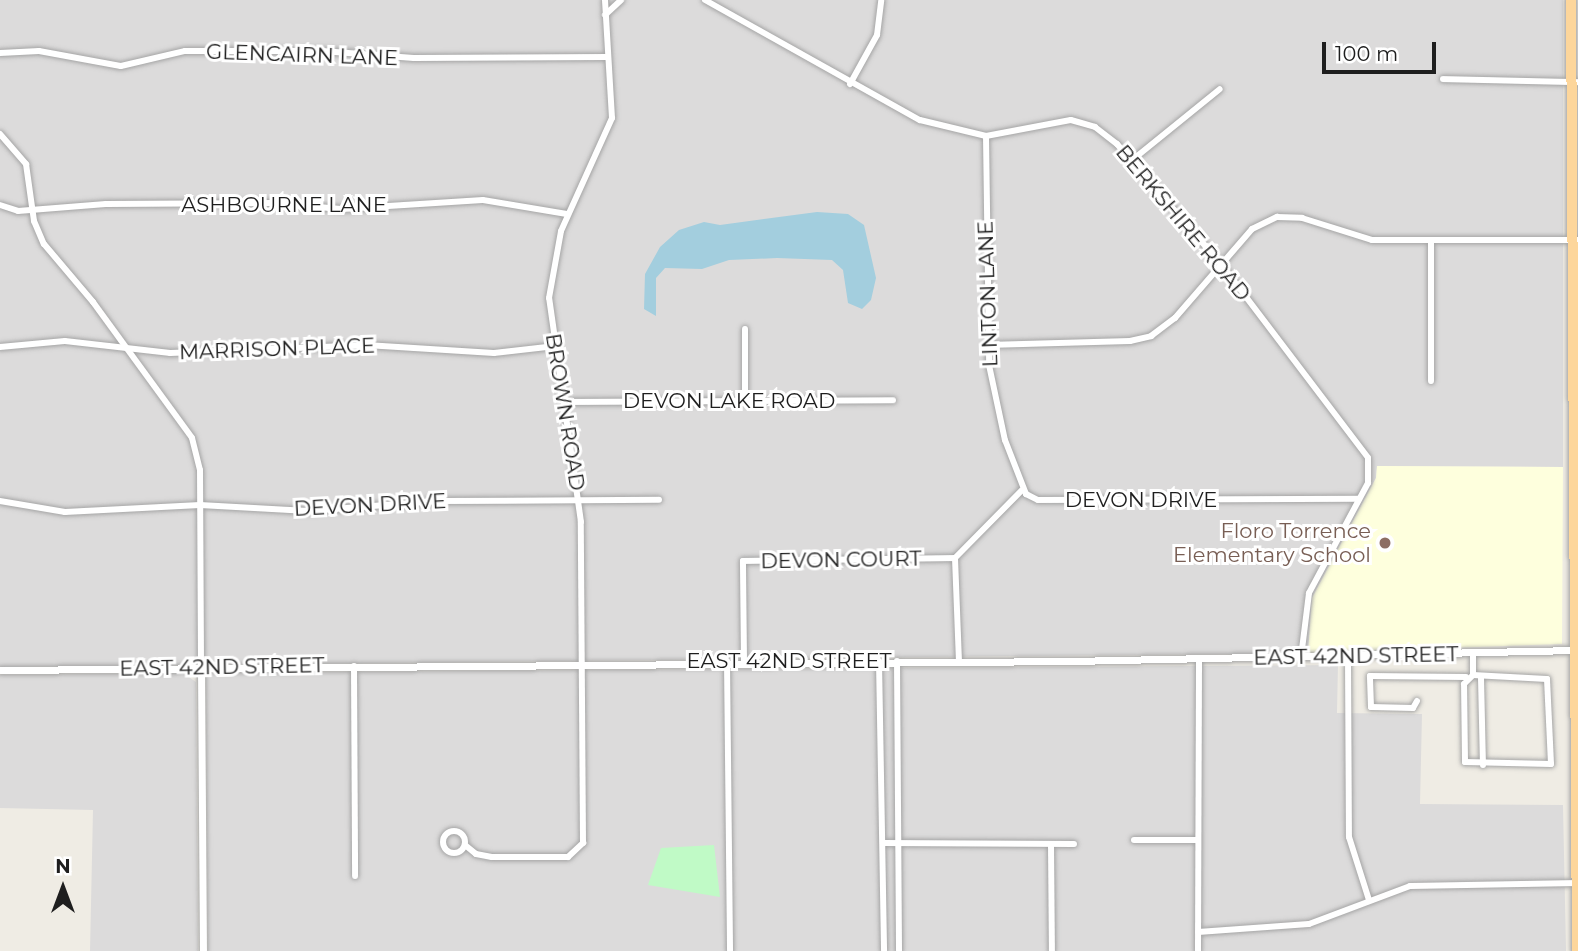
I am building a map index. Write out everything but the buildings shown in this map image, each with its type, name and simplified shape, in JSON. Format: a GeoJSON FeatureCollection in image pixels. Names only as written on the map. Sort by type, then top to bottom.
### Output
{"type":"FeatureCollection","features":[{"type":"Feature","properties":{"kind":"main road"},"geometry":{"type":"LineString","coordinates":[[1571,0],[1575,82],[1577,951]]}},
{"type":"Feature","properties":{"kind":"street","name":"BROWN ROAD"},"geometry":{"type":"LineString","coordinates":[[465,845],[476,854],[492,857],[568,857],[580,850],[584,837],[579,500],[556,346],[550,283],[567,214],[609,129],[613,93],[605,0]]}},
{"type":"Feature","properties":{"kind":"street"},"geometry":{"type":"LineString","coordinates":[[605,15],[621,0]]}},
{"type":"Feature","properties":{"kind":"street","name":"BERKSHIRE ROAD"},"geometry":{"type":"LineString","coordinates":[[705,0],[850,84],[920,120],[986,136],[1046,121],[1078,121],[1110,137],[1222,264],[1364,451],[1370,476],[1312,586],[1301,657]]}},
{"type":"Feature","properties":{"kind":"street"},"geometry":{"type":"LineString","coordinates":[[850,84],[877,35],[881,0]]}},
{"type":"Feature","properties":{"kind":"street","name":"GLENCAIRN LANE"},"geometry":{"type":"LineString","coordinates":[[0,53],[39,51],[121,66],[185,51],[322,51],[414,58],[608,57]]}},
{"type":"Feature","properties":{"kind":"street"},"geometry":{"type":"LineString","coordinates":[[1443,79],[1575,82]]}},
{"type":"Feature","properties":{"kind":"street"},"geometry":{"type":"LineString","coordinates":[[1131,161],[1220,89]]}},
{"type":"Feature","properties":{"kind":"street"},"geometry":{"type":"LineString","coordinates":[[0,134],[26,164],[33,210],[44,244],[127,349],[192,438],[200,470],[203,951]]}},
{"type":"Feature","properties":{"kind":"street","name":"LINTON LANE"},"geometry":{"type":"LineString","coordinates":[[986,136],[987,345],[999,416],[1022,490]]}},
{"type":"Feature","properties":{"kind":"street","name":"ASHBOURNE LANE"},"geometry":{"type":"LineString","coordinates":[[0,205],[18,211],[106,204],[274,203],[341,209],[472,200],[567,214]]}},
{"type":"Feature","properties":{"kind":"street"},"geometry":{"type":"LineString","coordinates":[[987,345],[1144,338],[1170,323],[1258,225],[1284,216],[1361,239],[1575,240]]}},
{"type":"Feature","properties":{"kind":"street"},"geometry":{"type":"LineString","coordinates":[[1431,240],[1431,381]]}},
{"type":"Feature","properties":{"kind":"street"},"geometry":{"type":"LineString","coordinates":[[745,329],[745,401]]}},
{"type":"Feature","properties":{"kind":"street","name":"MARRISON PLACE"},"geometry":{"type":"LineString","coordinates":[[0,347],[65,341],[127,349],[231,352],[388,345],[494,353],[556,346]]}},
{"type":"Feature","properties":{"kind":"street","name":"DEVON LAKE ROAD"},"geometry":{"type":"LineString","coordinates":[[565,402],[893,400]]}},
{"type":"Feature","properties":{"kind":"street"},"geometry":{"type":"LineString","coordinates":[[959,661],[955,558],[1022,490]]}},
{"type":"Feature","properties":{"kind":"street","name":"DEVON DRIVE"},"geometry":{"type":"LineString","coordinates":[[1022,490],[1038,500],[1359,499]]}},
{"type":"Feature","properties":{"kind":"street","name":"DEVON DRIVE"},"geometry":{"type":"LineString","coordinates":[[0,501],[49,512],[200,505],[308,511],[437,501],[659,500]]}},
{"type":"Feature","properties":{"kind":"street","name":"DEVON COURT"},"geometry":{"type":"LineString","coordinates":[[744,661],[743,561],[955,558]]}},
{"type":"Feature","properties":{"kind":"street","name":"EAST 42ND STREET"},"geometry":{"type":"LineString","coordinates":[[0,670],[727,661],[1199,659],[1577,650]]}},
{"type":"Feature","properties":{"kind":"street"},"geometry":{"type":"LineString","coordinates":[[1417,701],[1413,708],[1371,707],[1370,676],[1470,676],[1544,678],[1550,685],[1551,764],[1470,765],[1463,756],[1470,676],[1473,653]]}},
{"type":"Feature","properties":{"kind":"street"},"geometry":{"type":"LineString","coordinates":[[1348,657],[1349,837],[1369,900]]}},
{"type":"Feature","properties":{"kind":"street"},"geometry":{"type":"LineString","coordinates":[[1198,951],[1199,659]]}},
{"type":"Feature","properties":{"kind":"street"},"geometry":{"type":"LineString","coordinates":[[727,661],[730,951]]}},
{"type":"Feature","properties":{"kind":"street"},"geometry":{"type":"LineString","coordinates":[[879,661],[884,951]]}},
{"type":"Feature","properties":{"kind":"street"},"geometry":{"type":"LineString","coordinates":[[897,661],[899,951]]}},
{"type":"Feature","properties":{"kind":"street"},"geometry":{"type":"LineString","coordinates":[[354,666],[355,876]]}},
{"type":"Feature","properties":{"kind":"street"},"geometry":{"type":"LineString","coordinates":[[1481,678],[1483,765]]}},
{"type":"Feature","properties":{"kind":"street"},"geometry":{"type":"LineString","coordinates":[[1134,840],[1198,840]]}},
{"type":"Feature","properties":{"kind":"street"},"geometry":{"type":"LineString","coordinates":[[883,843],[1074,844]]}},
{"type":"Feature","properties":{"kind":"street"},"geometry":{"type":"LineString","coordinates":[[1051,845],[1052,951]]}},
{"type":"Feature","properties":{"kind":"street"},"geometry":{"type":"LineString","coordinates":[[1198,932],[1301,925],[1415,885],[1577,883]]}},
{"type":"Feature","properties":{"kind":"shaded area"},"geometry":{"type":"Polygon","coordinates":[[[0,0],[1563,0],[1563,467],[1377,466],[1376,478],[1312,598],[1308,653],[0,667],[0,0]]]}},
{"type":"Feature","properties":{"kind":"shaded area"},"geometry":{"type":"Polygon","coordinates":[[[1377,466],[1563,467],[1562,644],[1308,653],[1312,598],[1376,478],[1377,466]]]}},
{"type":"Feature","properties":{"kind":"shaded area"},"geometry":{"type":"Polygon","coordinates":[[[1338,665],[1337,713],[1422,714],[1420,804],[1563,805],[1566,951],[208,951],[206,673],[1338,665]]]}},
{"type":"Feature","properties":{"kind":"shaded area"},"geometry":{"type":"Polygon","coordinates":[[[183,673],[196,682],[198,951],[90,951],[93,810],[0,808],[0,675],[183,673]]]}},
{"type":"Feature","properties":{"kind":"green space"},"geometry":{"type":"Polygon","coordinates":[[[714,845],[720,897],[648,885],[661,848],[714,845]]]}},
{"type":"Feature","properties":{"kind":"water"},"geometry":{"type":"Polygon","coordinates":[[[817,212],[848,214],[864,225],[876,278],[871,300],[862,309],[848,303],[843,270],[832,260],[777,258],[729,260],[702,269],[665,268],[656,278],[656,316],[644,309],[645,274],[660,247],[679,230],[704,222],[720,225],[817,212]]]}},
{"type":"Feature","properties":{"kind":"place","name":"Floro Torrence Elementary School"},"geometry":{"type":"Point","coordinates":[1385,543]}}]}
